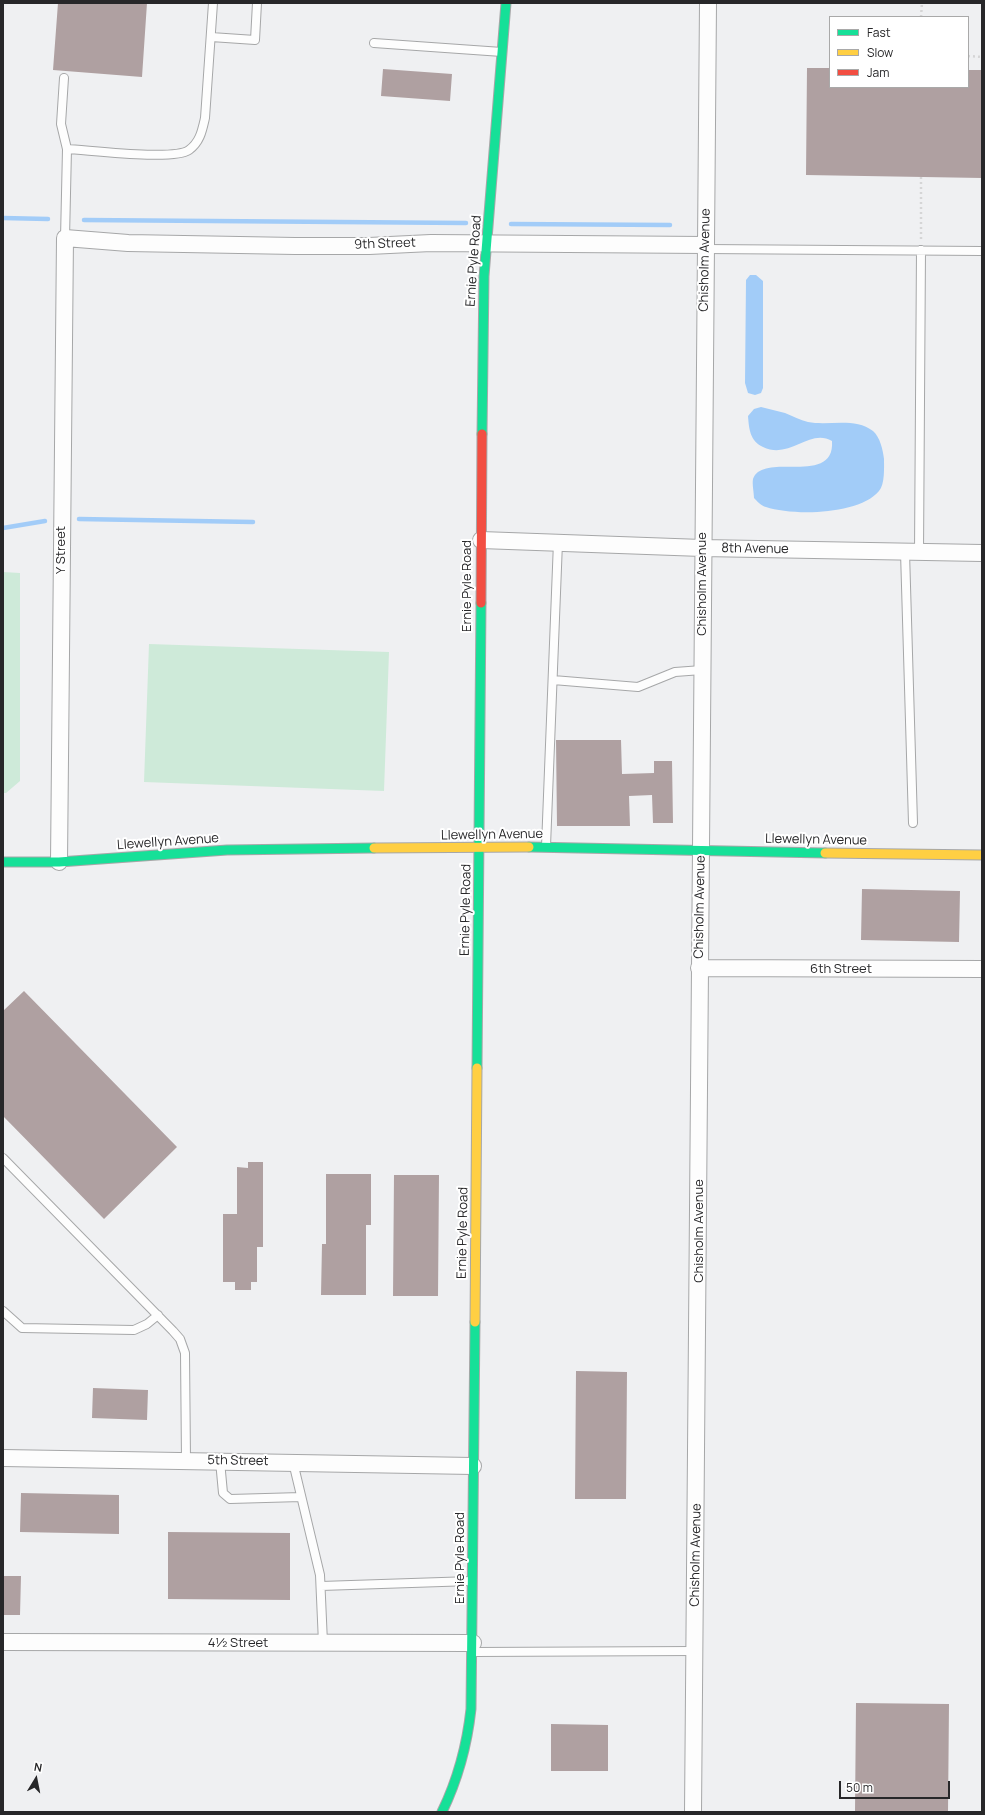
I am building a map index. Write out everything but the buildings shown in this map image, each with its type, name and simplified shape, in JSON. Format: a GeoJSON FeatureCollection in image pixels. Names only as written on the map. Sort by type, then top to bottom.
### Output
{"type":"FeatureCollection","features":[{"type":"Feature","properties":{"kind":"street","name":"Ernie Pyle Road"},"geometry":{"type":"LineString","coordinates":[[442,1812],[454,1788],[467,1743],[471,1718],[473,1647],[473,1466],[480,848],[483,311],[506,3]]}},
{"type":"Feature","properties":{"kind":"street","name":"Chisholm Avenue"},"geometry":{"type":"LineString","coordinates":[[693,1812],[698,1305],[702,548],[708,3]]}},
{"type":"Feature","properties":{"kind":"street","name":"9th Street"},"geometry":{"type":"LineString","coordinates":[[65,238],[128,243],[295,246],[487,243],[705,246]]}},
{"type":"Feature","properties":{"kind":"street","name":"Y Street"},"geometry":{"type":"LineString","coordinates":[[59,862],[65,238]]}},
{"type":"Feature","properties":{"kind":"street","name":"8th Avenue"},"geometry":{"type":"LineString","coordinates":[[481,540],[702,548],[982,552]]}},
{"type":"Feature","properties":{"kind":"street","name":"Llewellyn Avenue"},"geometry":{"type":"LineString","coordinates":[[3,862],[59,862],[227,850],[546,847],[982,855]]}},
{"type":"Feature","properties":{"kind":"street","name":"6th Street"},"geometry":{"type":"LineString","coordinates":[[699,968],[982,969]]}},
{"type":"Feature","properties":{"kind":"street","name":"5th Street"},"geometry":{"type":"LineString","coordinates":[[3,1458],[473,1466]]}},
{"type":"Feature","properties":{"kind":"street","name":"4½ Street"},"geometry":{"type":"LineString","coordinates":[[3,1642],[323,1643],[473,1647]]}},
{"type":"Feature","properties":{"kind":"lane"},"geometry":{"type":"LineString","coordinates":[[67,149],[162,155],[179,154],[188,151],[202,134],[205,118],[213,3]]}},
{"type":"Feature","properties":{"kind":"lane"},"geometry":{"type":"LineString","coordinates":[[211,38],[255,40],[257,3]]}},
{"type":"Feature","properties":{"kind":"lane"},"geometry":{"type":"LineString","coordinates":[[374,43],[503,52]]}},
{"type":"Feature","properties":{"kind":"lane"},"geometry":{"type":"LineString","coordinates":[[64,78],[62,124],[67,149],[65,238]]}},
{"type":"Feature","properties":{"kind":"lane"},"geometry":{"type":"LineString","coordinates":[[705,246],[982,251]]}},
{"type":"Feature","properties":{"kind":"lane"},"geometry":{"type":"LineString","coordinates":[[913,823],[912,552],[921,250]]}},
{"type":"Feature","properties":{"kind":"lane"},"geometry":{"type":"LineString","coordinates":[[546,847],[558,542]]}},
{"type":"Feature","properties":{"kind":"lane"},"geometry":{"type":"LineString","coordinates":[[553,680],[638,687],[675,672],[702,670]]}},
{"type":"Feature","properties":{"kind":"lane"},"geometry":{"type":"LineString","coordinates":[[3,1158],[158,1314],[180,1339],[185,1353],[186,1460]]}},
{"type":"Feature","properties":{"kind":"lane"},"geometry":{"type":"LineString","coordinates":[[3,1311],[22,1328],[134,1330],[147,1324],[158,1314]]}},
{"type":"Feature","properties":{"kind":"lane"},"geometry":{"type":"LineString","coordinates":[[220,1461],[223,1493],[230,1498],[301,1497]]}},
{"type":"Feature","properties":{"kind":"lane"},"geometry":{"type":"LineString","coordinates":[[293,1462],[320,1575],[323,1643]]}},
{"type":"Feature","properties":{"kind":"lane"},"geometry":{"type":"LineString","coordinates":[[321,1586],[473,1581]]}},
{"type":"Feature","properties":{"kind":"lane"},"geometry":{"type":"LineString","coordinates":[[473,1647],[695,1651]]}},
{"type":"Feature","properties":{"kind":"path"},"geometry":{"type":"LineString","coordinates":[[921,16],[922,3]]}},
{"type":"Feature","properties":{"kind":"path"},"geometry":{"type":"LineString","coordinates":[[969,56],[982,56]]}},
{"type":"Feature","properties":{"kind":"path"},"geometry":{"type":"LineString","coordinates":[[921,177],[921,250]]}},
{"type":"Feature","properties":{"kind":"green space"},"geometry":{"type":"Polygon","coordinates":[[[3,572],[20,573],[20,781],[6,793],[3,793],[3,572]]]}},
{"type":"Feature","properties":{"kind":"green space"},"geometry":{"type":"Polygon","coordinates":[[[149,644],[389,652],[384,791],[144,782],[149,644]]]}},
{"type":"Feature","properties":{"kind":"water"},"geometry":{"type":"Polygon","coordinates":[[[750,275],[756,275],[763,281],[763,388],[761,393],[755,395],[748,393],[745,383],[746,280],[750,275]]]}},
{"type":"Feature","properties":{"kind":"water"},"geometry":{"type":"Polygon","coordinates":[[[761,407],[785,413],[808,422],[858,424],[873,431],[879,440],[884,459],[883,480],[879,491],[870,499],[857,505],[842,509],[792,512],[761,505],[754,498],[753,483],[753,479],[759,471],[770,468],[811,466],[822,462],[830,455],[832,441],[824,438],[815,438],[782,450],[773,450],[763,447],[755,441],[751,434],[748,416],[754,409],[761,407]]]}},
{"type":"Feature","properties":{"kind":"waterway"},"geometry":{"type":"LineString","coordinates":[[3,218],[48,219]]}},
{"type":"Feature","properties":{"kind":"waterway"},"geometry":{"type":"LineString","coordinates":[[84,220],[466,223]]}},
{"type":"Feature","properties":{"kind":"waterway"},"geometry":{"type":"LineString","coordinates":[[511,224],[670,225]]}},
{"type":"Feature","properties":{"kind":"waterway"},"geometry":{"type":"LineString","coordinates":[[79,519],[253,522]]}},
{"type":"Feature","properties":{"kind":"waterway"},"geometry":{"type":"LineString","coordinates":[[3,528],[45,521]]}},
{"type":"Feature","properties":{"kind":"traffic: fast"},"geometry":{"type":"LineString","coordinates":[[482,434],[484,276],[506,3]]}},
{"type":"Feature","properties":{"kind":"traffic: fast"},"geometry":{"type":"LineString","coordinates":[[477,1068],[481,603]]}},
{"type":"Feature","properties":{"kind":"traffic: fast"},"geometry":{"type":"LineString","coordinates":[[529,847],[825,853]]}},
{"type":"Feature","properties":{"kind":"traffic: fast"},"geometry":{"type":"LineString","coordinates":[[3,862],[59,862],[227,850],[374,848]]}},
{"type":"Feature","properties":{"kind":"traffic: fast"},"geometry":{"type":"LineString","coordinates":[[442,1812],[453,1787],[461,1762],[471,1709],[475,1322]]}},
{"type":"Feature","properties":{"kind":"traffic: slow"},"geometry":{"type":"LineString","coordinates":[[374,848],[529,847]]}},
{"type":"Feature","properties":{"kind":"traffic: slow"},"geometry":{"type":"LineString","coordinates":[[825,853],[982,855]]}},
{"type":"Feature","properties":{"kind":"traffic: slow"},"geometry":{"type":"LineString","coordinates":[[475,1322],[477,1068]]}},
{"type":"Feature","properties":{"kind":"traffic: jam"},"geometry":{"type":"LineString","coordinates":[[481,603],[482,434]]}}]}
